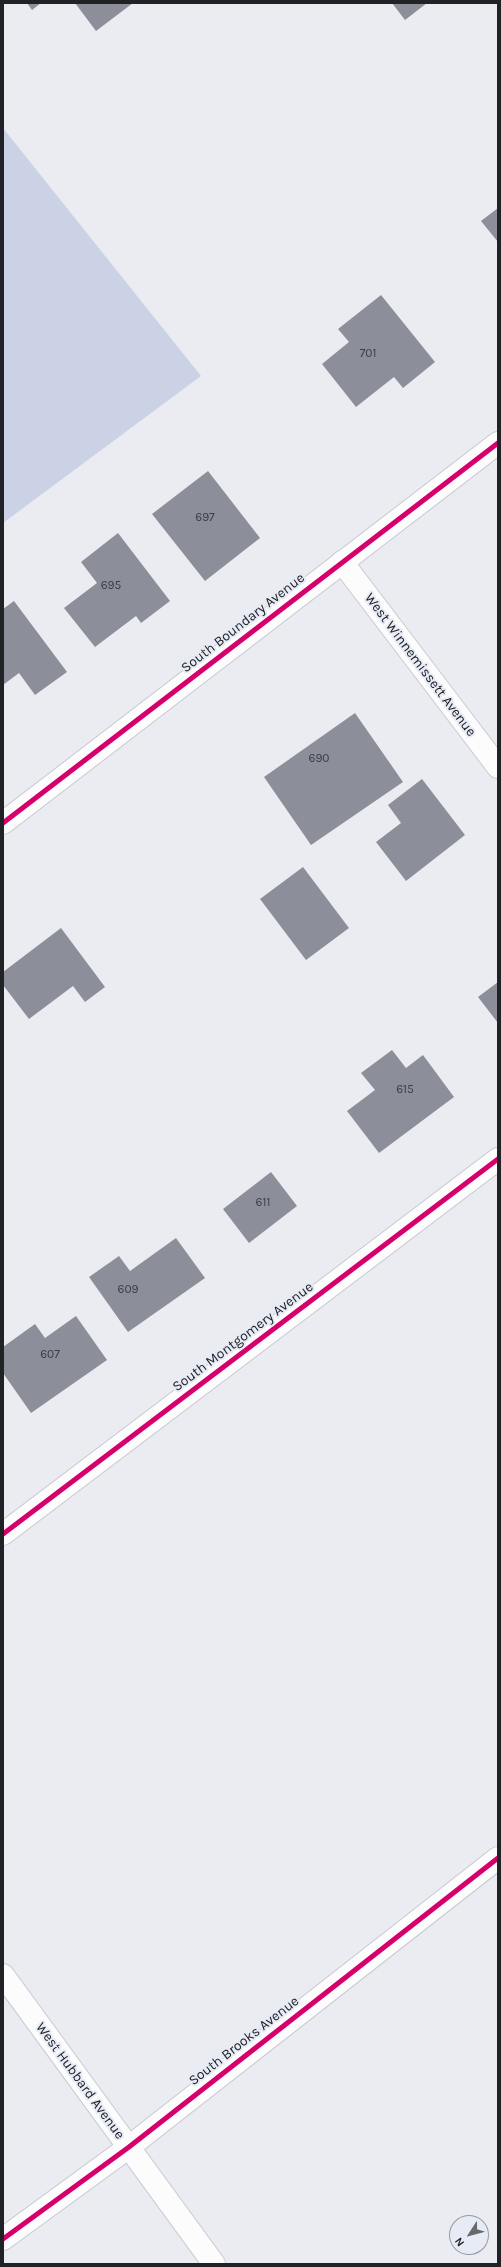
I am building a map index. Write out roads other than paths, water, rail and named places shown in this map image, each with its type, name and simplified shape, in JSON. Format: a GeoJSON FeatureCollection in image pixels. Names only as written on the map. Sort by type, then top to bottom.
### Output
{"type":"FeatureCollection","features":[{"type":"Feature","properties":{"kind":"street","name":"South Boundary Avenue"},"geometry":{"type":"LineString","coordinates":[[3,823],[498,443]]}},
{"type":"Feature","properties":{"kind":"street","name":"West Winnemissett Avenue"},"geometry":{"type":"LineString","coordinates":[[342,562],[498,767]]}},
{"type":"Feature","properties":{"kind":"street","name":"South Montgomery Avenue"},"geometry":{"type":"LineString","coordinates":[[3,1534],[498,1159]]}},
{"type":"Feature","properties":{"kind":"street","name":"South Brooks Avenue"},"geometry":{"type":"LineString","coordinates":[[3,2239],[129,2147],[498,1858]]}},
{"type":"Feature","properties":{"kind":"street","name":"West Hubbard Avenue"},"geometry":{"type":"LineString","coordinates":[[3,1975],[214,2264]]}}]}
